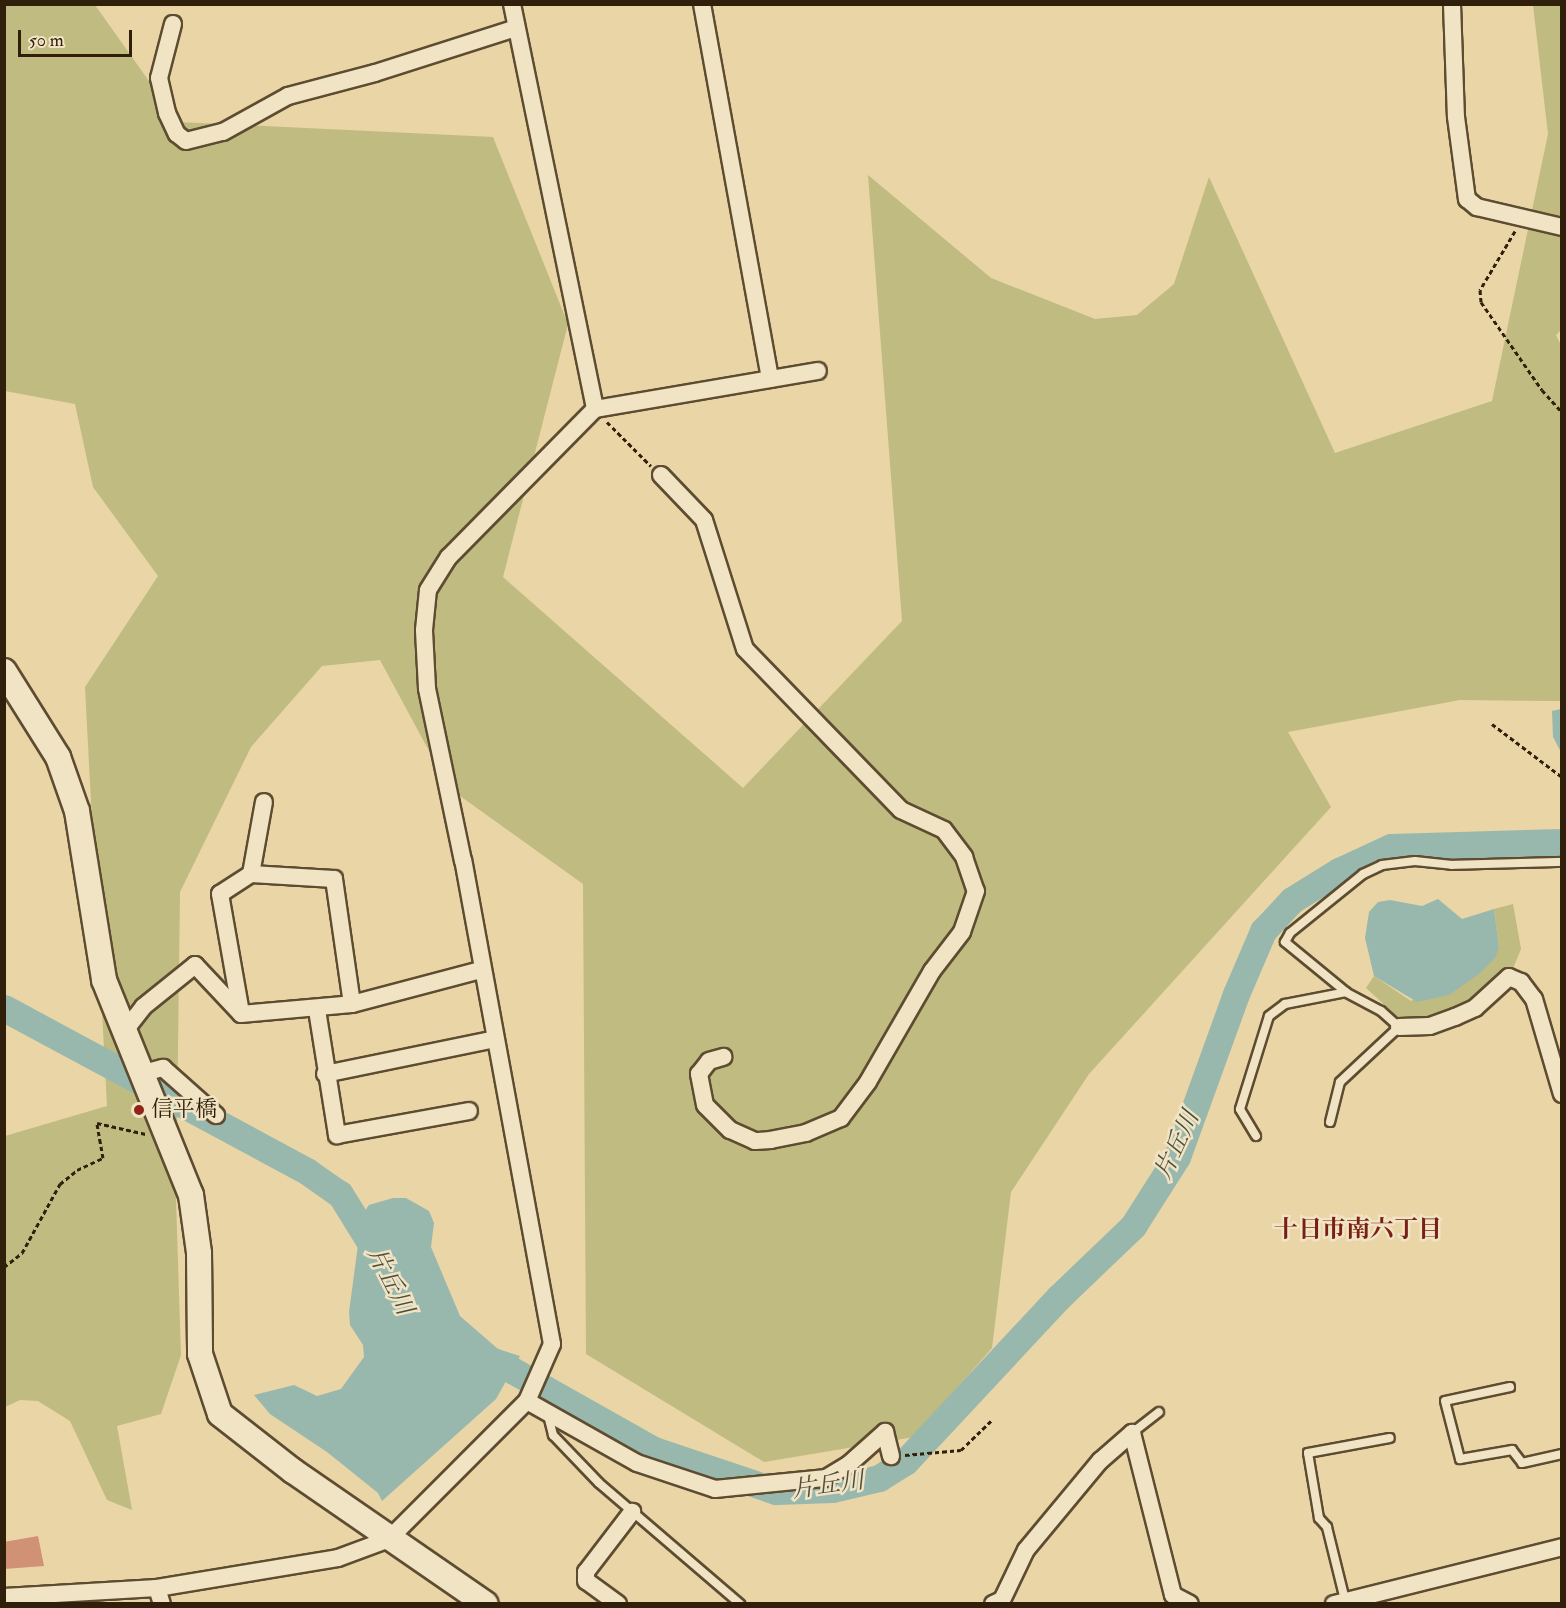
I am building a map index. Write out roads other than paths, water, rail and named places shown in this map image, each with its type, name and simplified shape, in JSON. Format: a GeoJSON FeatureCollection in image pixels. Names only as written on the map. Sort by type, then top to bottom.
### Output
{"type":"FeatureCollection","features":[{"type":"Feature","properties":{"kind":"street"},"geometry":{"type":"LineString","coordinates":[[512,4],[595,409]]}},
{"type":"Feature","properties":{"kind":"street"},"geometry":{"type":"LineString","coordinates":[[702,4],[770,379]]}},
{"type":"Feature","properties":{"kind":"street"},"geometry":{"type":"LineString","coordinates":[[1452,4],[1456,117],[1467,199],[1477,207],[1523,216],[1562,228]]}},
{"type":"Feature","properties":{"kind":"street"},"geometry":{"type":"LineString","coordinates":[[173,24],[159,78],[167,113],[177,134],[186,141],[223,132],[288,96],[375,73],[516,28]]}},
{"type":"Feature","properties":{"kind":"street"},"geometry":{"type":"LineString","coordinates":[[4,1597],[159,1596],[338,1558],[389,1539],[527,1401],[552,1344],[481,970],[464,861],[427,688],[424,630],[428,590],[448,557],[595,409],[818,371]]}},
{"type":"Feature","properties":{"kind":"street"},"geometry":{"type":"LineString","coordinates":[[662,475],[704,520],[745,649],[901,810],[944,830],[964,857],[976,891],[962,932],[932,971],[868,1082],[841,1118],[806,1133],[771,1140],[755,1141],[730,1130],[705,1105],[699,1074],[709,1061],[723,1057]]}},
{"type":"Feature","properties":{"kind":"street"},"geometry":{"type":"LineString","coordinates":[[4,671],[58,757],[77,812],[104,980],[123,1032],[191,1195],[199,1253],[200,1354],[220,1414],[389,1539],[486,1604]]}},
{"type":"Feature","properties":{"kind":"street"},"geometry":{"type":"LineString","coordinates":[[251,874],[264,802]]}},
{"type":"Feature","properties":{"kind":"street"},"geometry":{"type":"LineString","coordinates":[[242,1014],[220,894],[251,874],[334,879],[352,1004]]}},
{"type":"Feature","properties":{"kind":"street"},"geometry":{"type":"LineString","coordinates":[[123,1032],[143,1007],[195,965],[242,1014],[317,1010],[352,1004],[481,970]]}},
{"type":"Feature","properties":{"kind":"street"},"geometry":{"type":"LineString","coordinates":[[1399,1027],[1430,1026],[1455,1017],[1475,1008],[1509,977],[1515,979],[1534,999],[1562,1094]]}},
{"type":"Feature","properties":{"kind":"street"},"geometry":{"type":"LineString","coordinates":[[317,1010],[325,1074],[337,1135],[469,1111]]}},
{"type":"Feature","properties":{"kind":"street"},"geometry":{"type":"LineString","coordinates":[[325,1074],[495,1039]]}},
{"type":"Feature","properties":{"kind":"street"},"geometry":{"type":"LineString","coordinates":[[140,1074],[163,1068],[216,1114]]}},
{"type":"Feature","properties":{"kind":"street"},"geometry":{"type":"LineString","coordinates":[[527,1401],[547,1410],[637,1463],[715,1489],[826,1478],[848,1465],[885,1432],[891,1456]]}},
{"type":"Feature","properties":{"kind":"street"},"geometry":{"type":"LineString","coordinates":[[999,1602],[1026,1550],[1100,1461],[1132,1433],[1173,1595],[1190,1604]]}},
{"type":"Feature","properties":{"kind":"street"},"geometry":{"type":"LineString","coordinates":[[618,1604],[586,1581],[586,1572],[632,1512]]}},
{"type":"Feature","properties":{"kind":"street"},"geometry":{"type":"LineString","coordinates":[[1339,1602],[1389,1597],[1562,1547]]}},
{"type":"Feature","properties":{"kind":"lane"},"geometry":{"type":"LineString","coordinates":[[1330,1122],[1340,1082],[1399,1027],[1381,1011],[1346,992],[1285,942],[1290,933],[1362,874],[1382,865],[1415,861],[1452,865],[1562,862]]}},
{"type":"Feature","properties":{"kind":"lane"},"geometry":{"type":"LineString","coordinates":[[1256,1136],[1240,1109],[1269,1016],[1285,1004],[1346,992]]}},
{"type":"Feature","properties":{"kind":"lane"},"geometry":{"type":"LineString","coordinates":[[1510,1387],[1445,1401],[1460,1459],[1512,1450],[1522,1463],[1562,1454]]}},
{"type":"Feature","properties":{"kind":"lane"},"geometry":{"type":"LineString","coordinates":[[547,1410],[553,1435],[632,1512],[740,1604]]}},
{"type":"Feature","properties":{"kind":"lane"},"geometry":{"type":"LineString","coordinates":[[1132,1433],[1159,1412]]}},
{"type":"Feature","properties":{"kind":"lane"},"geometry":{"type":"LineString","coordinates":[[1339,1602],[1327,1527],[1319,1518],[1308,1454],[1390,1438]]}},
{"type":"Feature","properties":{"kind":"water"},"geometry":{"type":"Polygon","coordinates":[[[1562,709],[1561,752],[1553,737],[1552,711],[1562,709]]]}},
{"type":"Feature","properties":{"kind":"water"},"geometry":{"type":"Polygon","coordinates":[[[1438,899],[1462,919],[1494,909],[1499,947],[1495,958],[1479,974],[1449,995],[1417,1002],[1374,976],[1365,938],[1369,912],[1378,902],[1390,900],[1422,906],[1438,899]]]}},
{"type":"Feature","properties":{"kind":"water"},"geometry":{"type":"Polygon","coordinates":[[[393,1198],[406,1198],[429,1211],[434,1223],[431,1247],[460,1316],[498,1349],[520,1356],[496,1399],[382,1501],[378,1493],[327,1452],[270,1414],[254,1395],[294,1385],[317,1396],[341,1389],[364,1357],[363,1345],[350,1325],[349,1312],[362,1215],[369,1205],[393,1198]]]}},
{"type":"Feature","properties":{"kind":"waterway","name":"片丘川"},"geometry":{"type":"LineString","coordinates":[[479,1355],[510,1369],[654,1450],[776,1491],[832,1489],[879,1478],[905,1462],[1059,1297],[1133,1226],[1177,1157],[1236,994],[1263,931],[1292,900],[1339,871],[1391,847],[1562,842]]}},
{"type":"Feature","properties":{"kind":"waterway","name":"片丘川"},"geometry":{"type":"LineString","coordinates":[[4,1008],[308,1172],[340,1194],[379,1257]]}},
{"type":"Feature","properties":{"kind":"place","name":"信平橋"},"geometry":{"type":"Point","coordinates":[139,1110]}},
{"type":"Feature","properties":{"kind":"district","name":"十日市南六丁目"},"geometry":{"type":"Point","coordinates":[1358,1230]}}]}
